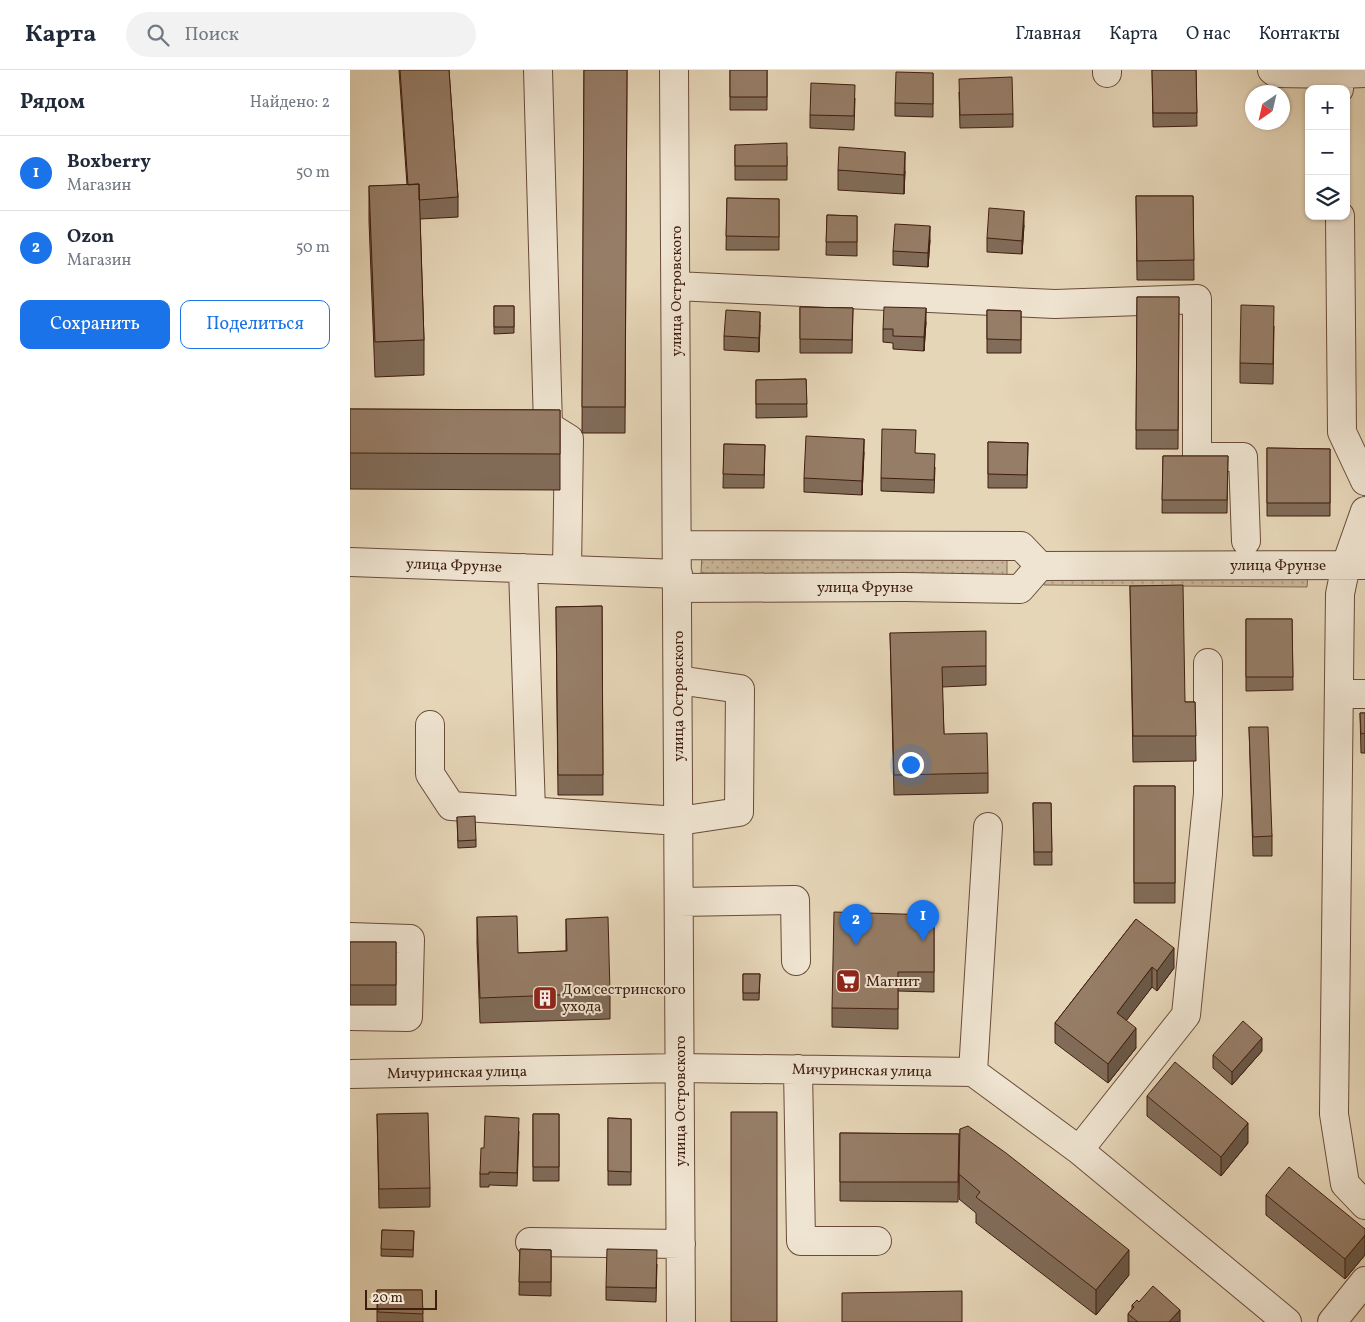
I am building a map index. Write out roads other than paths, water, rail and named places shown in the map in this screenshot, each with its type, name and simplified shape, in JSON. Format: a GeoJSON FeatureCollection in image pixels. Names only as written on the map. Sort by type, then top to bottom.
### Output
{"type":"FeatureCollection","features":[{"type":"Feature","properties":{"kind":"street"},"geometry":{"type":"LineString","coordinates":[[538,70],[538,426],[569,439],[567,570]]}},
{"type":"Feature","properties":{"kind":"street","name":"улица Островского"},"geometry":{"type":"LineString","coordinates":[[674,70],[681,1322]]}},
{"type":"Feature","properties":{"kind":"street"},"geometry":{"type":"LineString","coordinates":[[1272,70],[1276,73],[1346,76]]}},
{"type":"Feature","properties":{"kind":"street"},"geometry":{"type":"LineString","coordinates":[[1340,220],[1342,432],[1365,482]]}},
{"type":"Feature","properties":{"kind":"street"},"geometry":{"type":"LineString","coordinates":[[676,286],[1055,304],[1197,299],[1197,457],[1243,457],[1246,541]]}},
{"type":"Feature","properties":{"kind":"street"},"geometry":{"type":"LineString","coordinates":[[1365,511],[1356,565],[1340,594],[1352,694],[1334,1114],[1345,1184],[1365,1205]]}},
{"type":"Feature","properties":{"kind":"street"},"geometry":{"type":"LineString","coordinates":[[678,545],[1021,546],[1040,566]]}},
{"type":"Feature","properties":{"kind":"street","name":"улица Фрунзе"},"geometry":{"type":"LineString","coordinates":[[350,562],[567,570],[678,581],[1020,589],[1040,566],[1356,565]]}},
{"type":"Feature","properties":{"kind":"street"},"geometry":{"type":"LineString","coordinates":[[523,568],[532,811]]}},
{"type":"Feature","properties":{"kind":"street"},"geometry":{"type":"LineString","coordinates":[[1079,1150],[1186,1015],[1208,794],[1208,663]]}},
{"type":"Feature","properties":{"kind":"street"},"geometry":{"type":"LineString","coordinates":[[430,725],[430,774],[452,806],[679,821],[739,812],[740,689],[678,680]]}},
{"type":"Feature","properties":{"kind":"street"},"geometry":{"type":"LineString","coordinates":[[988,827],[973,1072],[1079,1150],[1287,1322]]}},
{"type":"Feature","properties":{"kind":"street"},"geometry":{"type":"LineString","coordinates":[[679,902],[795,900],[796,961]]}},
{"type":"Feature","properties":{"kind":"street"},"geometry":{"type":"LineString","coordinates":[[350,937],[410,939],[408,1017],[350,1016]]}},
{"type":"Feature","properties":{"kind":"street","name":"Мичуринская улица"},"geometry":{"type":"LineString","coordinates":[[350,1074],[680,1068],[973,1072]]}},
{"type":"Feature","properties":{"kind":"street"},"geometry":{"type":"LineString","coordinates":[[798,1069],[801,1241],[877,1241]]}},
{"type":"Feature","properties":{"kind":"street"},"geometry":{"type":"LineString","coordinates":[[530,1242],[681,1244]]}},
{"type":"Feature","properties":{"kind":"street"},"geometry":{"type":"LineString","coordinates":[[1332,1322],[1365,1281]]}},
{"type":"Feature","properties":{"kind":"place","name":"Boxberry"},"geometry":{"type":"Point","coordinates":[923,941]}},
{"type":"Feature","properties":{"kind":"place","name":"Ozon"},"geometry":{"type":"Point","coordinates":[856,945]}},
{"type":"Feature","properties":{"kind":"place","name":"Магнит"},"geometry":{"type":"Point","coordinates":[848,981]}},
{"type":"Feature","properties":{"kind":"place","name":"Дом сестринского ухода"},"geometry":{"type":"Point","coordinates":[545,998]}}]}
